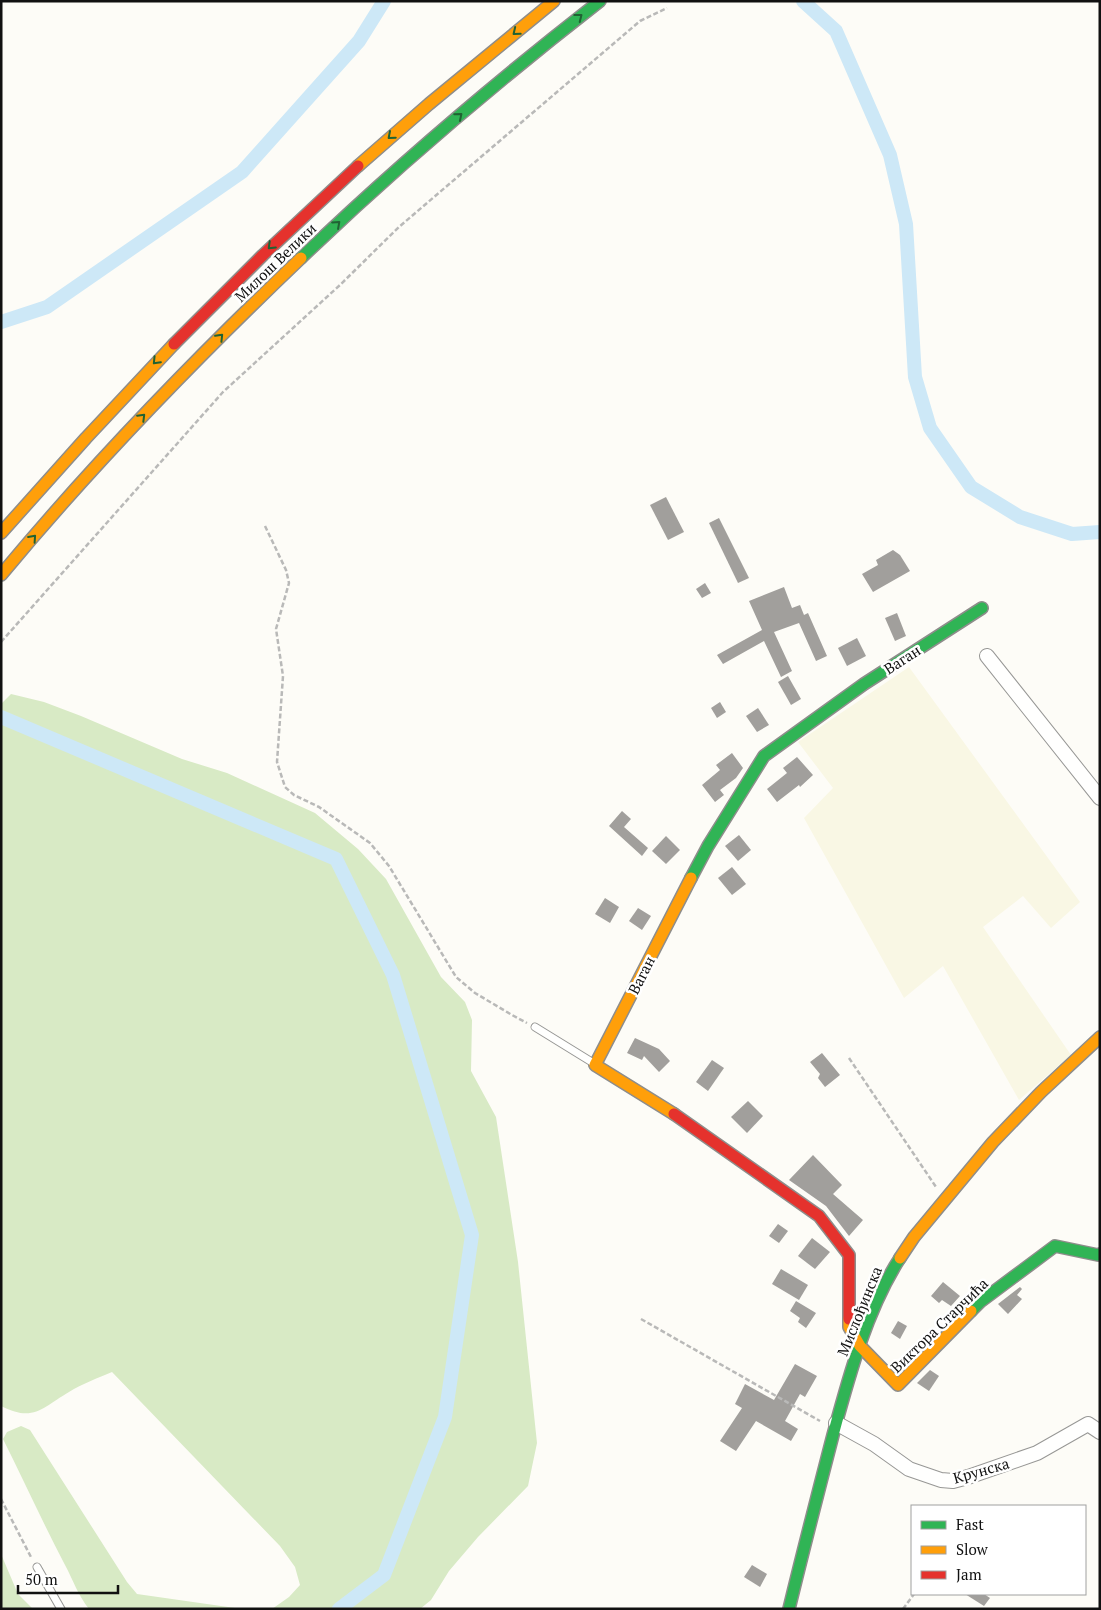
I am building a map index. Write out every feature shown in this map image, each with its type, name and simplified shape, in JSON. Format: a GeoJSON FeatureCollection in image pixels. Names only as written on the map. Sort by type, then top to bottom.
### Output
{"type":"FeatureCollection","features":[{"type":"Feature","properties":{"kind":"main road","name":"Милош Велики"},"geometry":{"type":"LineString","coordinates":[[1,533],[122,396],[281,236],[356,167],[444,91],[554,1]]}},
{"type":"Feature","properties":{"kind":"main road","name":"Милош Велики"},"geometry":{"type":"LineString","coordinates":[[1,575],[137,422],[222,334],[313,246],[439,132],[558,33],[600,1]]}},
{"type":"Feature","properties":{"kind":"main road","name":"Ваган"},"geometry":{"type":"LineString","coordinates":[[595,1065],[708,846],[764,756],[864,684],[982,608]]}},
{"type":"Feature","properties":{"kind":"main road","name":"Мислођинска"},"geometry":{"type":"LineString","coordinates":[[790,1609],[804,1544],[850,1373],[877,1301],[889,1275],[914,1237],[966,1173],[1014,1120],[1100,1037]]}},
{"type":"Feature","properties":{"kind":"main road"},"geometry":{"type":"LineString","coordinates":[[595,1065],[682,1119],[819,1216],[849,1255],[849,1327],[860,1346]]}},
{"type":"Feature","properties":{"kind":"main road","name":"Виктора Старчића"},"geometry":{"type":"LineString","coordinates":[[860,1346],[898,1385],[980,1302],[1055,1246],[1100,1254]]}},
{"type":"Feature","properties":{"kind":"street"},"geometry":{"type":"LineString","coordinates":[[987,656],[1100,798]]}},
{"type":"Feature","properties":{"kind":"street","name":"Крунска"},"geometry":{"type":"LineString","coordinates":[[835,1426],[874,1444],[909,1469],[941,1480],[953,1481],[1037,1453],[1088,1424],[1100,1432]]}},
{"type":"Feature","properties":{"kind":"lane"},"geometry":{"type":"LineString","coordinates":[[536,1027],[595,1065]]}},
{"type":"Feature","properties":{"kind":"lane"},"geometry":{"type":"LineString","coordinates":[[37,1566],[61,1609]]}},
{"type":"Feature","properties":{"kind":"path"},"geometry":{"type":"LineString","coordinates":[[1,642],[223,392],[414,214],[640,20],[667,8]]}},
{"type":"Feature","properties":{"kind":"path"},"geometry":{"type":"LineString","coordinates":[[265,526],[286,570],[289,583],[276,629],[283,676],[277,762],[284,787],[294,795],[319,807],[370,843],[389,866],[456,977],[476,993],[536,1027]]}},
{"type":"Feature","properties":{"kind":"path"},"geometry":{"type":"LineString","coordinates":[[849,1058],[945,1199]]}},
{"type":"Feature","properties":{"kind":"path"},"geometry":{"type":"LineString","coordinates":[[641,1319],[835,1426]]}},
{"type":"Feature","properties":{"kind":"path"},"geometry":{"type":"LineString","coordinates":[[1,1499],[37,1566]]}},
{"type":"Feature","properties":{"kind":"path"},"geometry":{"type":"LineString","coordinates":[[903,1609],[913,1595]]}},
{"type":"Feature","properties":{"kind":"shaded area"},"geometry":{"type":"Polygon","coordinates":[[[909,667],[1080,902],[1051,928],[1023,896],[983,927],[1071,1055],[1019,1100],[943,966],[904,998],[804,818],[833,788],[798,742],[909,667]]]}},
{"type":"Feature","properties":{"kind":"green space"},"geometry":{"type":"Polygon","coordinates":[[[11,694],[44,702],[182,759],[227,773],[315,813],[358,849],[386,879],[441,977],[465,1002],[472,1020],[471,1071],[496,1117],[518,1262],[537,1443],[528,1486],[478,1537],[449,1571],[431,1600],[420,1609],[272,1609],[289,1597],[300,1585],[295,1567],[280,1546],[112,1372],[79,1386],[38,1411],[22,1413],[1,1406],[1,704],[11,694]]]}},
{"type":"Feature","properties":{"kind":"green space"},"geometry":{"type":"Polygon","coordinates":[[[21,1426],[30,1430],[127,1582],[137,1594],[242,1609],[89,1609],[49,1534],[3,1439],[7,1432],[21,1426]]]}},
{"type":"Feature","properties":{"kind":"green space"},"geometry":{"type":"Polygon","coordinates":[[[1,1554],[18,1594],[33,1609],[1,1609],[1,1554]]]}},
{"type":"Feature","properties":{"kind":"building"},"geometry":{"type":"Polygon","coordinates":[[[666,497],[684,532],[668,540],[650,505],[666,497]]]}},
{"type":"Feature","properties":{"kind":"building"},"geometry":{"type":"Polygon","coordinates":[[[719,518],[749,578],[738,583],[709,523],[719,518]]]}},
{"type":"Feature","properties":{"kind":"building"},"geometry":{"type":"Polygon","coordinates":[[[893,550],[900,555],[910,571],[873,592],[862,574],[878,565],[876,560],[893,550]]]}},
{"type":"Feature","properties":{"kind":"building"},"geometry":{"type":"Polygon","coordinates":[[[705,583],[711,593],[702,598],[696,589],[705,583]]]}},
{"type":"Feature","properties":{"kind":"building"},"geometry":{"type":"Polygon","coordinates":[[[784,587],[792,608],[800,605],[804,615],[808,613],[827,656],[816,661],[799,623],[774,632],[792,671],[781,677],[764,641],[723,664],[717,655],[762,630],[749,601],[784,587]]]}},
{"type":"Feature","properties":{"kind":"building"},"geometry":{"type":"Polygon","coordinates":[[[897,613],[906,636],[895,641],[885,618],[897,613]]]}},
{"type":"Feature","properties":{"kind":"building"},"geometry":{"type":"Polygon","coordinates":[[[857,638],[866,656],[847,666],[838,648],[857,638]]]}},
{"type":"Feature","properties":{"kind":"building"},"geometry":{"type":"Polygon","coordinates":[[[788,676],[801,699],[791,705],[778,682],[788,676]]]}},
{"type":"Feature","properties":{"kind":"building"},"geometry":{"type":"Polygon","coordinates":[[[720,702],[726,712],[717,718],[711,708],[720,702]]]}},
{"type":"Feature","properties":{"kind":"building"},"geometry":{"type":"Polygon","coordinates":[[[758,708],[769,725],[757,732],[746,716],[758,708]]]}},
{"type":"Feature","properties":{"kind":"building"},"geometry":{"type":"Polygon","coordinates":[[[732,753],[743,768],[736,778],[720,790],[724,795],[715,802],[702,785],[720,770],[716,765],[732,753]]]}},
{"type":"Feature","properties":{"kind":"building"},"geometry":{"type":"Polygon","coordinates":[[[797,757],[813,775],[800,787],[799,785],[777,802],[767,789],[787,773],[783,768],[797,757]]]}},
{"type":"Feature","properties":{"kind":"building"},"geometry":{"type":"Polygon","coordinates":[[[622,811],[631,819],[624,827],[648,848],[642,856],[609,826],[622,811]]]}},
{"type":"Feature","properties":{"kind":"building"},"geometry":{"type":"Polygon","coordinates":[[[739,835],[751,850],[738,861],[725,846],[739,835]]]}},
{"type":"Feature","properties":{"kind":"building"},"geometry":{"type":"Polygon","coordinates":[[[666,836],[680,850],[666,864],[652,851],[666,836]]]}},
{"type":"Feature","properties":{"kind":"building"},"geometry":{"type":"Polygon","coordinates":[[[732,867],[746,884],[732,895],[718,878],[732,867]]]}},
{"type":"Feature","properties":{"kind":"building"},"geometry":{"type":"Polygon","coordinates":[[[605,898],[619,907],[610,923],[595,914],[605,898]]]}},
{"type":"Feature","properties":{"kind":"building"},"geometry":{"type":"Polygon","coordinates":[[[638,908],[651,916],[642,930],[629,921],[638,908]]]}},
{"type":"Feature","properties":{"kind":"building"},"geometry":{"type":"Polygon","coordinates":[[[635,1038],[659,1049],[670,1061],[659,1072],[644,1056],[642,1060],[627,1053],[635,1038]]]}},
{"type":"Feature","properties":{"kind":"building"},"geometry":{"type":"Polygon","coordinates":[[[822,1053],[840,1075],[825,1087],[818,1078],[820,1074],[810,1062],[822,1053]]]}},
{"type":"Feature","properties":{"kind":"building"},"geometry":{"type":"Polygon","coordinates":[[[712,1060],[724,1068],[708,1091],[696,1082],[712,1060]]]}},
{"type":"Feature","properties":{"kind":"building"},"geometry":{"type":"Polygon","coordinates":[[[748,1101],[763,1116],[747,1133],[731,1117],[748,1101]]]}},
{"type":"Feature","properties":{"kind":"building"},"geometry":{"type":"Polygon","coordinates":[[[813,1155],[842,1185],[833,1194],[863,1220],[849,1236],[826,1206],[789,1180],[813,1155]]]}},
{"type":"Feature","properties":{"kind":"building"},"geometry":{"type":"Polygon","coordinates":[[[778,1224],[788,1231],[779,1243],[769,1236],[778,1224]]]}},
{"type":"Feature","properties":{"kind":"building"},"geometry":{"type":"Polygon","coordinates":[[[812,1238],[830,1252],[815,1269],[798,1256],[812,1238]]]}},
{"type":"Feature","properties":{"kind":"building"},"geometry":{"type":"Polygon","coordinates":[[[781,1269],[808,1285],[799,1300],[772,1284],[781,1269]]]}},
{"type":"Feature","properties":{"kind":"building"},"geometry":{"type":"Polygon","coordinates":[[[943,1282],[960,1296],[951,1306],[942,1300],[939,1303],[931,1296],[943,1282]]]}},
{"type":"Feature","properties":{"kind":"building"},"geometry":{"type":"Polygon","coordinates":[[[1020,1287],[1022,1289],[1017,1295],[1022,1299],[1008,1314],[998,1304],[1020,1287]]]}},
{"type":"Feature","properties":{"kind":"building"},"geometry":{"type":"Polygon","coordinates":[[[796,1301],[816,1313],[806,1328],[798,1322],[800,1318],[790,1311],[796,1301]]]}},
{"type":"Feature","properties":{"kind":"building"},"geometry":{"type":"Polygon","coordinates":[[[898,1321],[907,1326],[900,1339],[891,1333],[898,1321]]]}},
{"type":"Feature","properties":{"kind":"building"},"geometry":{"type":"Polygon","coordinates":[[[913,1347],[916,1350],[898,1368],[895,1365],[913,1347]]]}},
{"type":"Feature","properties":{"kind":"building"},"geometry":{"type":"Polygon","coordinates":[[[795,1364],[817,1376],[805,1397],[800,1394],[785,1421],[798,1429],[791,1441],[756,1421],[736,1451],[720,1441],[742,1408],[735,1404],[745,1384],[774,1400],[795,1364]]]}},
{"type":"Feature","properties":{"kind":"building"},"geometry":{"type":"Polygon","coordinates":[[[930,1370],[939,1376],[929,1391],[917,1383],[930,1370]]]}},
{"type":"Feature","properties":{"kind":"building"},"geometry":{"type":"Polygon","coordinates":[[[752,1565],[767,1574],[760,1587],[744,1577],[752,1565]]]}},
{"type":"Feature","properties":{"kind":"building"},"geometry":{"type":"Polygon","coordinates":[[[967,1595],[986,1595],[990,1598],[984,1606],[967,1595]]]}},
{"type":"Feature","properties":{"kind":"waterway"},"geometry":{"type":"LineString","coordinates":[[1,322],[47,307],[242,172],[359,41],[384,1]]}},
{"type":"Feature","properties":{"kind":"waterway"},"geometry":{"type":"LineString","coordinates":[[803,1],[836,31],[890,155],[906,224],[915,377],[930,428],[971,487],[1020,517],[1072,534],[1100,532]]}},
{"type":"Feature","properties":{"kind":"waterway"},"geometry":{"type":"LineString","coordinates":[[1,717],[336,859],[393,975],[472,1235],[445,1417],[384,1575],[339,1609]]}},
{"type":"Feature","properties":{"kind":"traffic: fast"},"geometry":{"type":"LineString","coordinates":[[301,258],[447,126],[600,1]]}},
{"type":"Feature","properties":{"kind":"traffic: fast"},"geometry":{"type":"LineString","coordinates":[[691,878],[708,846],[764,756],[864,684],[982,608]]}},
{"type":"Feature","properties":{"kind":"traffic: fast"},"geometry":{"type":"LineString","coordinates":[[971,1311],[980,1302],[1055,1246],[1100,1254]]}},
{"type":"Feature","properties":{"kind":"traffic: fast"},"geometry":{"type":"LineString","coordinates":[[789,1609],[833,1435],[860,1344],[878,1299],[900,1258]]}},
{"type":"Feature","properties":{"kind":"traffic: slow"},"geometry":{"type":"LineString","coordinates":[[358,166],[429,104],[554,1]]}},
{"type":"Feature","properties":{"kind":"traffic: slow"},"geometry":{"type":"LineString","coordinates":[[1,575],[109,452],[223,334],[301,258]]}},
{"type":"Feature","properties":{"kind":"traffic: slow"},"geometry":{"type":"LineString","coordinates":[[1,533],[174,344]]}},
{"type":"Feature","properties":{"kind":"traffic: slow"},"geometry":{"type":"LineString","coordinates":[[674,1114],[595,1065],[691,878]]}},
{"type":"Feature","properties":{"kind":"traffic: slow"},"geometry":{"type":"LineString","coordinates":[[900,1258],[914,1237],[993,1142],[1041,1092],[1100,1037]]}},
{"type":"Feature","properties":{"kind":"traffic: slow"},"geometry":{"type":"LineString","coordinates":[[849,1319],[849,1327],[860,1346],[898,1385],[971,1311]]}},
{"type":"Feature","properties":{"kind":"traffic: jam"},"geometry":{"type":"LineString","coordinates":[[174,344],[263,255],[358,166]]}},
{"type":"Feature","properties":{"kind":"traffic: jam"},"geometry":{"type":"LineString","coordinates":[[674,1114],[819,1216],[849,1255],[849,1319]]}}]}
